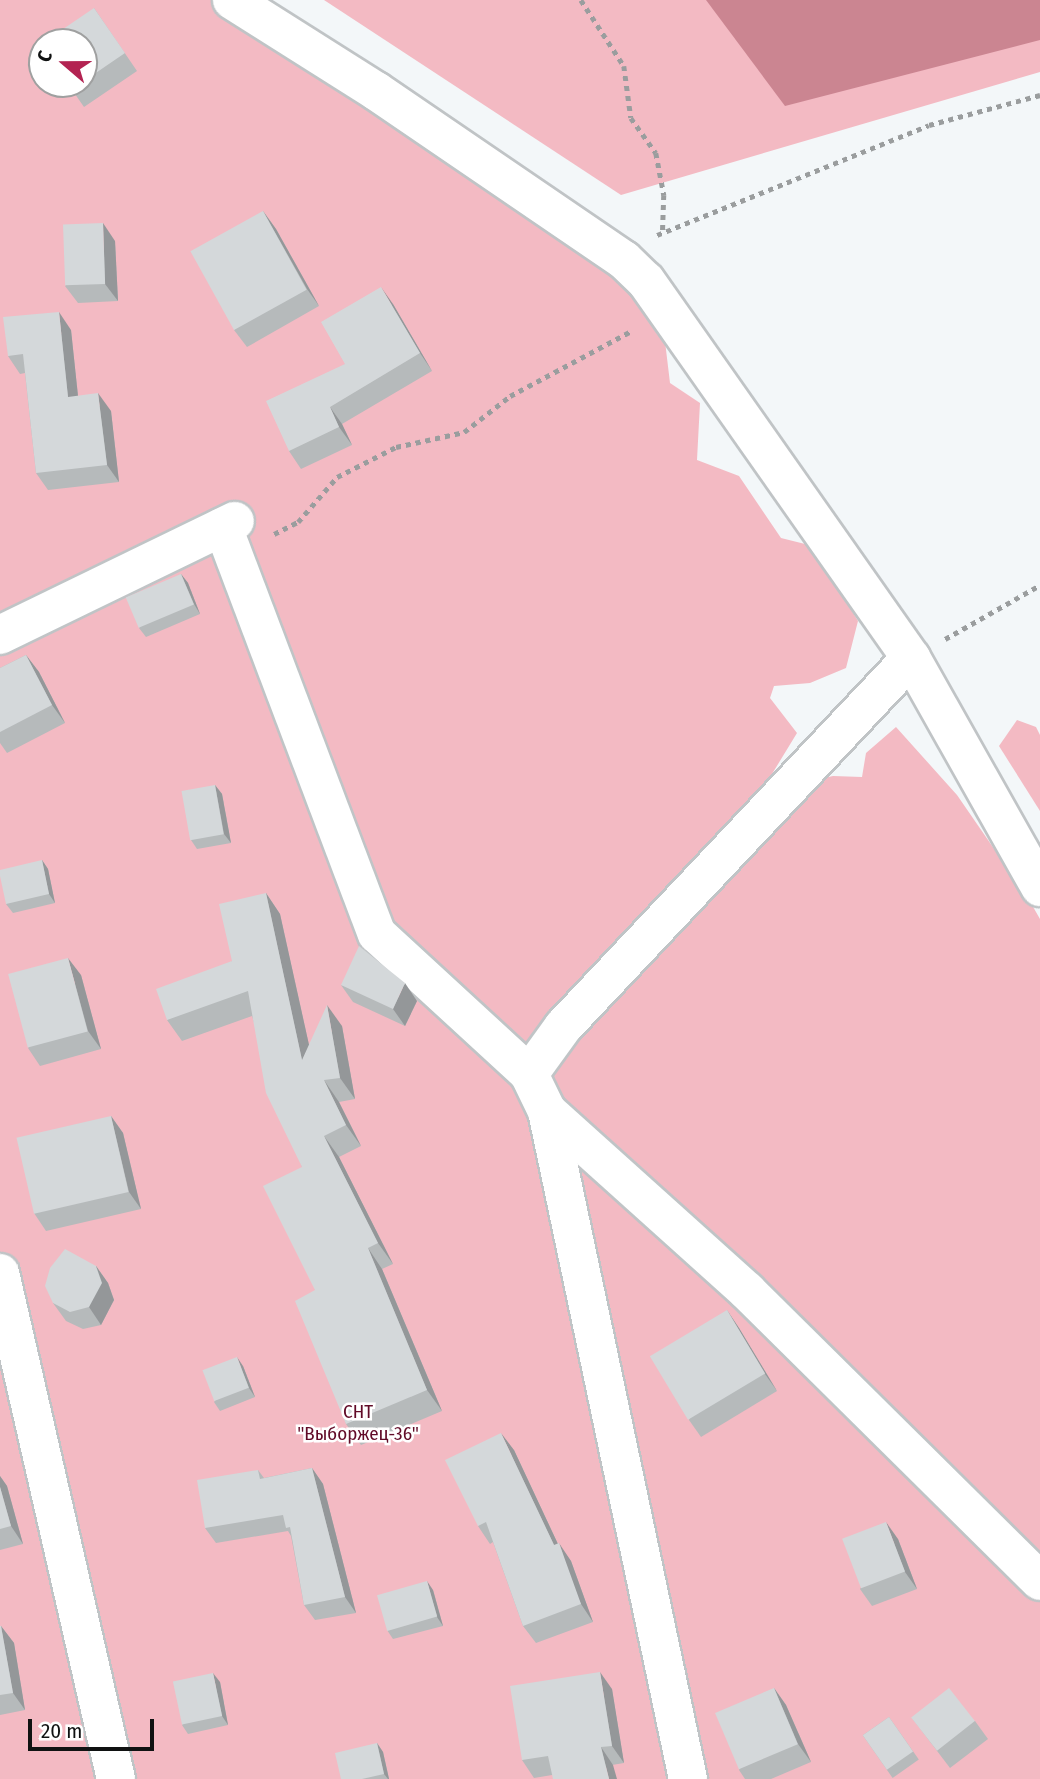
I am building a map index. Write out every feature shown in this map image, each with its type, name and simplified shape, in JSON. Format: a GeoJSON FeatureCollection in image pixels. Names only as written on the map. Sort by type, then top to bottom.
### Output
{"type":"FeatureCollection","features":[{"type":"Feature","properties":{"kind":"street"},"geometry":{"type":"LineString","coordinates":[[232,0],[376,90],[624,260],[669,308],[911,658],[1040,887]]}},
{"type":"Feature","properties":{"kind":"street"},"geometry":{"type":"LineString","coordinates":[[0,635],[230,534],[377,934],[529,1074],[547,1111],[688,1779]]}},
{"type":"Feature","properties":{"kind":"street"},"geometry":{"type":"LineString","coordinates":[[529,1074],[563,1027],[911,658]]}},
{"type":"Feature","properties":{"kind":"street"},"geometry":{"type":"LineString","coordinates":[[547,1111],[747,1291],[1040,1581]]}},
{"type":"Feature","properties":{"kind":"street"},"geometry":{"type":"LineString","coordinates":[[0,1273],[116,1779]]}},
{"type":"Feature","properties":{"kind":"path"},"geometry":{"type":"LineString","coordinates":[[581,0],[624,66],[631,118],[656,153],[664,195],[663,232]]}},
{"type":"Feature","properties":{"kind":"path"},"geometry":{"type":"LineString","coordinates":[[624,260],[649,238],[929,125],[1040,95]]}},
{"type":"Feature","properties":{"kind":"path"},"geometry":{"type":"LineString","coordinates":[[230,534],[298,522],[337,477],[396,447],[464,432],[510,396],[669,308]]}},
{"type":"Feature","properties":{"kind":"path"},"geometry":{"type":"LineString","coordinates":[[911,658],[1040,585]]}},
{"type":"Feature","properties":{"kind":"green space","name":"СНТ \"Выборжец-36\""},"geometry":{"type":"Polygon","coordinates":[[[0,0],[231,0],[608,250],[664,333],[670,383],[700,403],[697,460],[739,476],[781,538],[813,546],[858,621],[846,668],[810,683],[774,686],[770,698],[797,733],[761,792],[833,776],[862,777],[866,753],[896,727],[957,795],[1028,898],[1040,919],[1040,1779],[0,1779],[0,0]]]}},
{"type":"Feature","properties":{"kind":"green space"},"geometry":{"type":"Polygon","coordinates":[[[324,0],[1040,0],[1040,72],[621,195],[324,0]]]}},
{"type":"Feature","properties":{"kind":"green space"},"geometry":{"type":"Polygon","coordinates":[[[1017,720],[1036,727],[1040,735],[1040,811],[999,746],[1017,720]]]}},
{"type":"Feature","properties":{"kind":"shaded area"},"geometry":{"type":"Polygon","coordinates":[[[706,0],[1040,0],[1040,40],[785,106],[706,0]]]}},
{"type":"Feature","properties":{"kind":"building"},"geometry":{"type":"Polygon","coordinates":[[[94,8],[125,53],[98,71],[98,28],[65,28],[94,8]]]}},
{"type":"Feature","properties":{"kind":"building"},"geometry":{"type":"Polygon","coordinates":[[[263,211],[307,290],[234,330],[190,251],[263,211]]]}},
{"type":"Feature","properties":{"kind":"building"},"geometry":{"type":"Polygon","coordinates":[[[103,223],[105,284],[65,285],[63,224],[103,223]]]}},
{"type":"Feature","properties":{"kind":"building"},"geometry":{"type":"Polygon","coordinates":[[[381,287],[420,353],[330,407],[339,427],[289,451],[266,401],[345,364],[321,322],[381,287]]]}},
{"type":"Feature","properties":{"kind":"building"},"geometry":{"type":"Polygon","coordinates":[[[59,312],[68,397],[98,393],[107,465],[36,473],[23,354],[8,356],[3,317],[59,312]]]}},
{"type":"Feature","properties":{"kind":"building"},"geometry":{"type":"Polygon","coordinates":[[[181,574],[194,604],[139,628],[126,597],[181,574]]]}},
{"type":"Feature","properties":{"kind":"building"},"geometry":{"type":"Polygon","coordinates":[[[26,655],[52,705],[0,732],[0,668],[26,655]]]}},
{"type":"Feature","properties":{"kind":"building"},"geometry":{"type":"Polygon","coordinates":[[[215,785],[224,834],[190,840],[182,791],[215,785]]]}},
{"type":"Feature","properties":{"kind":"building"},"geometry":{"type":"Polygon","coordinates":[[[42,860],[49,894],[6,904],[0,870],[42,860]]]}},
{"type":"Feature","properties":{"kind":"building"},"geometry":{"type":"Polygon","coordinates":[[[266,893],[302,1060],[327,1005],[340,1078],[324,1080],[346,1125],[324,1136],[378,1243],[368,1248],[427,1390],[346,1424],[295,1301],[315,1290],[263,1186],[302,1167],[266,1093],[248,991],[167,1020],[156,989],[232,961],[219,904],[266,893]]]}},
{"type":"Feature","properties":{"kind":"building"},"geometry":{"type":"Polygon","coordinates":[[[359,946],[405,983],[393,1009],[341,985],[359,946]]]}},
{"type":"Feature","properties":{"kind":"building"},"geometry":{"type":"Polygon","coordinates":[[[68,958],[88,1031],[28,1047],[8,974],[68,958]]]}},
{"type":"Feature","properties":{"kind":"building"},"geometry":{"type":"Polygon","coordinates":[[[111,1116],[129,1192],[34,1214],[16,1138],[111,1116]]]}},
{"type":"Feature","properties":{"kind":"building"},"geometry":{"type":"Polygon","coordinates":[[[65,1249],[96,1266],[102,1283],[89,1307],[70,1312],[53,1303],[45,1286],[50,1268],[65,1249]]]}},
{"type":"Feature","properties":{"kind":"building"},"geometry":{"type":"Polygon","coordinates":[[[727,1310],[765,1373],[688,1420],[650,1356],[727,1310]]]}},
{"type":"Feature","properties":{"kind":"building"},"geometry":{"type":"Polygon","coordinates":[[[237,1357],[249,1388],[214,1401],[202,1370],[237,1357]]]}},
{"type":"Feature","properties":{"kind":"building"},"geometry":{"type":"Polygon","coordinates":[[[501,1433],[554,1545],[559,1543],[581,1604],[523,1626],[486,1522],[478,1526],[445,1460],[501,1433]]]}},
{"type":"Feature","properties":{"kind":"building"},"geometry":{"type":"Polygon","coordinates":[[[312,1468],[345,1597],[304,1605],[290,1527],[286,1528],[283,1515],[205,1528],[197,1480],[258,1470],[260,1479],[312,1468]]]}},
{"type":"Feature","properties":{"kind":"building"},"geometry":{"type":"Polygon","coordinates":[[[0,1487],[11,1526],[0,1529],[0,1487]]]}},
{"type":"Feature","properties":{"kind":"building"},"geometry":{"type":"Polygon","coordinates":[[[886,1522],[905,1571],[861,1588],[842,1539],[886,1522]]]}},
{"type":"Feature","properties":{"kind":"building"},"geometry":{"type":"Polygon","coordinates":[[[427,1581],[437,1617],[387,1631],[377,1595],[427,1581]]]}},
{"type":"Feature","properties":{"kind":"building"},"geometry":{"type":"Polygon","coordinates":[[[0,1626],[13,1693],[0,1695],[0,1626]]]}},
{"type":"Feature","properties":{"kind":"building"},"geometry":{"type":"Polygon","coordinates":[[[600,1672],[612,1746],[601,1747],[609,1779],[553,1779],[548,1756],[522,1760],[510,1686],[600,1672]]]}},
{"type":"Feature","properties":{"kind":"building"},"geometry":{"type":"Polygon","coordinates":[[[213,1673],[222,1716],[182,1725],[173,1682],[213,1673]]]}},
{"type":"Feature","properties":{"kind":"building"},"geometry":{"type":"Polygon","coordinates":[[[774,1688],[798,1744],[739,1769],[715,1713],[774,1688]]]}},
{"type":"Feature","properties":{"kind":"building"},"geometry":{"type":"Polygon","coordinates":[[[949,1688],[975,1721],[937,1751],[911,1718],[949,1688]]]}},
{"type":"Feature","properties":{"kind":"building"},"geometry":{"type":"Polygon","coordinates":[[[889,1717],[913,1751],[887,1770],[863,1735],[889,1717]]]}},
{"type":"Feature","properties":{"kind":"building"},"geometry":{"type":"Polygon","coordinates":[[[377,1743],[384,1774],[362,1779],[341,1779],[335,1753],[377,1743]]]}}]}
